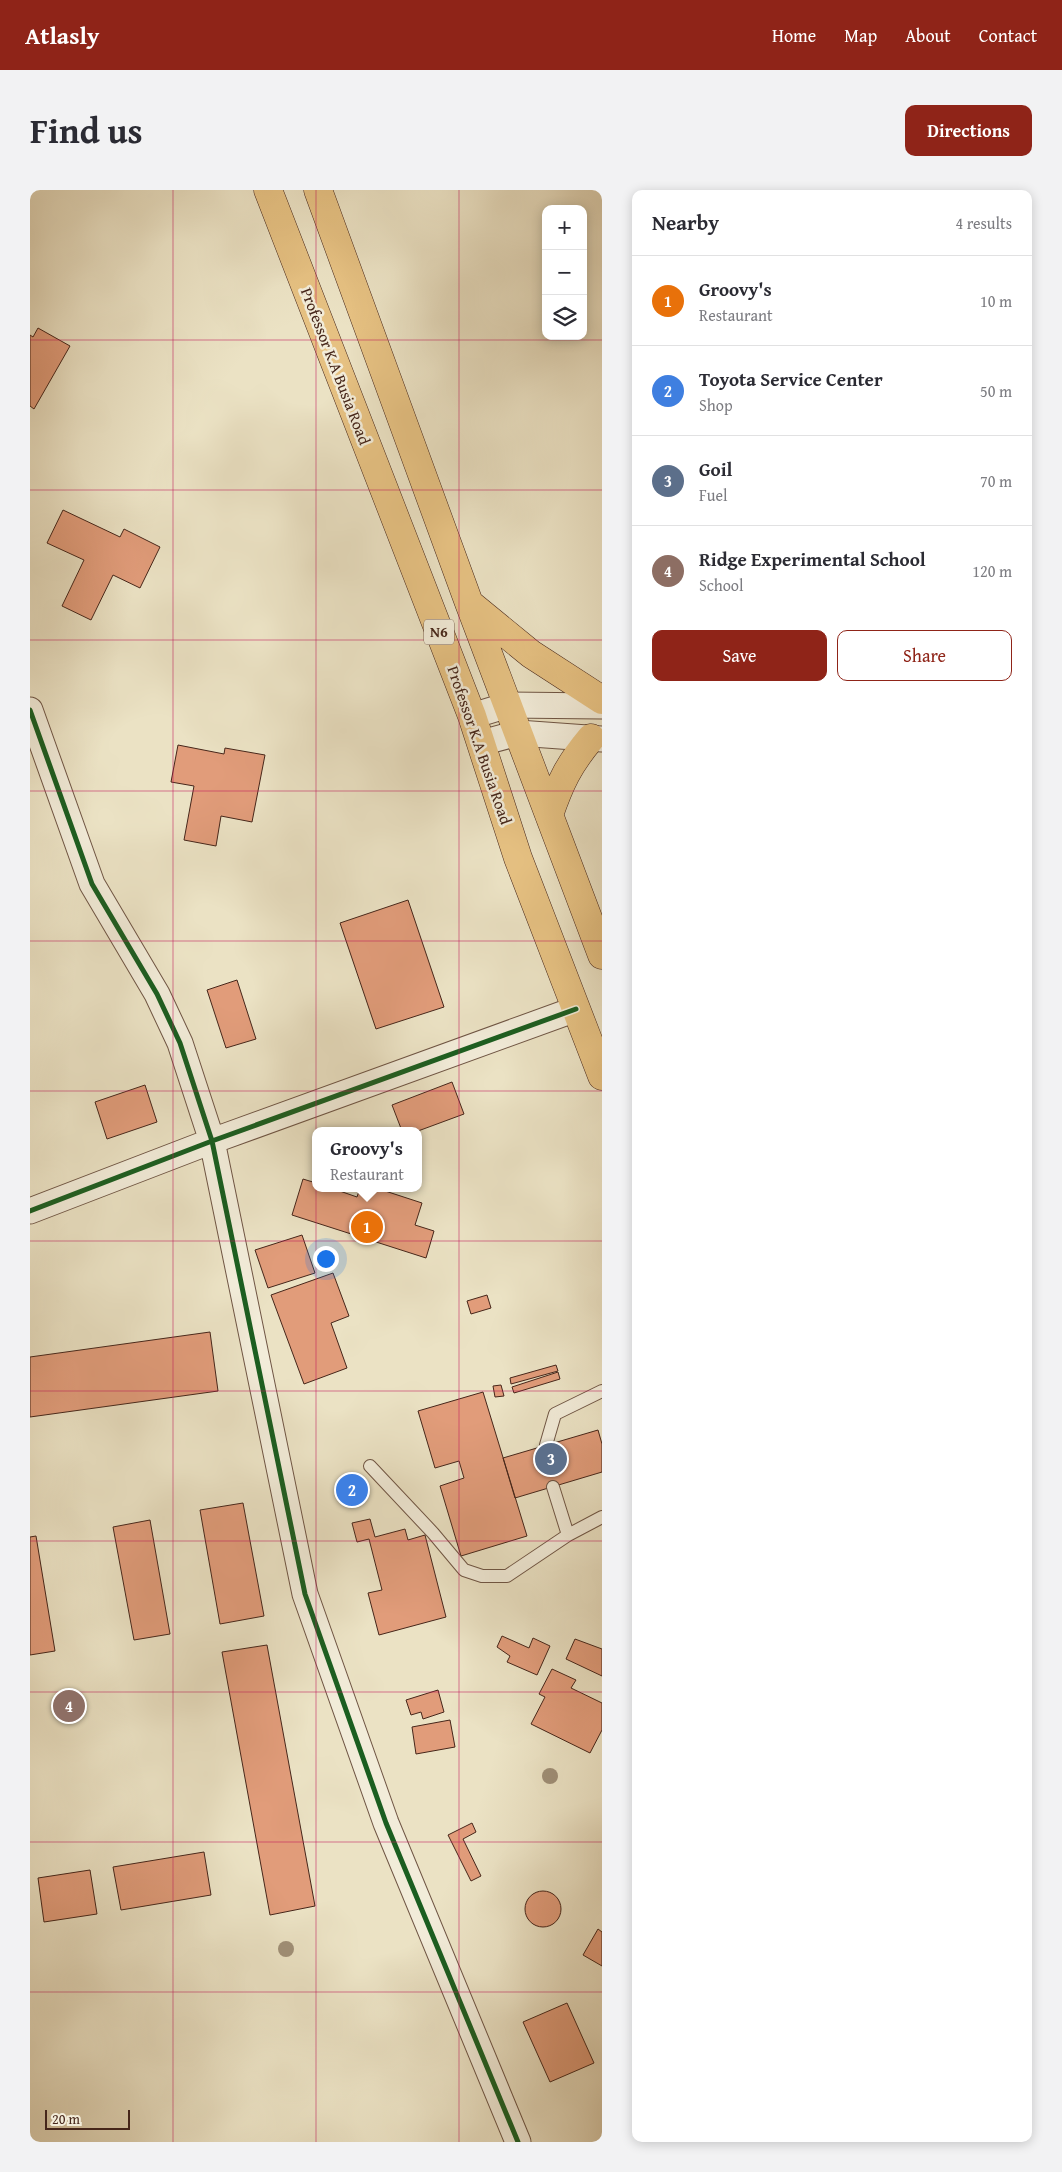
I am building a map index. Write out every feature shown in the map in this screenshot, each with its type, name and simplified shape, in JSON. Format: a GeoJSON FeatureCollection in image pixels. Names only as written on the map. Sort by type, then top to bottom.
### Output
{"type":"FeatureCollection","features":[{"type":"Feature","properties":{"kind":"main road","name":"Professor K.A Busia Road"},"geometry":{"type":"LineString","coordinates":[[268,190],[472,716],[518,858],[602,1076]]}},
{"type":"Feature","properties":{"kind":"main road","name":"N6"},"geometry":{"type":"LineString","coordinates":[[318,190],[469,603],[602,955]]}},
{"type":"Feature","properties":{"kind":"main road"},"geometry":{"type":"LineString","coordinates":[[469,603],[531,654],[602,700]]}},
{"type":"Feature","properties":{"kind":"main road"},"geometry":{"type":"LineString","coordinates":[[549,815],[559,784],[572,760],[597,738]]}},
{"type":"Feature","properties":{"kind":"street"},"geometry":{"type":"LineString","coordinates":[[472,716],[508,706],[602,706]]}},
{"type":"Feature","properties":{"kind":"street"},"geometry":{"type":"LineString","coordinates":[[30,710],[92,884],[157,994],[180,1043],[212,1141],[305,1594],[386,1823],[518,2142]]}},
{"type":"Feature","properties":{"kind":"street"},"geometry":{"type":"LineString","coordinates":[[482,743],[518,733],[597,738]]}},
{"type":"Feature","properties":{"kind":"street"},"geometry":{"type":"LineString","coordinates":[[30,1211],[212,1141],[576,1009]]}},
{"type":"Feature","properties":{"kind":"lane"},"geometry":{"type":"LineString","coordinates":[[546,1445],[555,1414],[602,1391]]}},
{"type":"Feature","properties":{"kind":"lane"},"geometry":{"type":"LineString","coordinates":[[370,1466],[433,1533],[464,1570],[482,1576],[507,1576],[568,1535],[602,1517]]}},
{"type":"Feature","properties":{"kind":"lane"},"geometry":{"type":"LineString","coordinates":[[553,1487],[568,1535]]}},
{"type":"Feature","properties":{"kind":"building"},"geometry":{"type":"Polygon","coordinates":[[[38,328],[70,346],[34,409],[30,406],[30,335],[33,337],[38,328]]]}},
{"type":"Feature","properties":{"kind":"building"},"geometry":{"type":"Polygon","coordinates":[[[63,510],[120,537],[124,529],[160,547],[140,588],[113,575],[91,620],[62,606],[84,560],[47,543],[63,510]]]}},
{"type":"Feature","properties":{"kind":"building"},"geometry":{"type":"Polygon","coordinates":[[[178,745],[224,754],[225,748],[265,755],[252,822],[221,816],[216,846],[184,840],[194,786],[171,782],[178,745]]]}},
{"type":"Feature","properties":{"kind":"building"},"geometry":{"type":"Polygon","coordinates":[[[408,900],[444,1007],[376,1029],[340,923],[408,900]]]}},
{"type":"Feature","properties":{"kind":"building"},"geometry":{"type":"Polygon","coordinates":[[[237,980],[256,1039],[226,1048],[207,990],[237,980]]]}},
{"type":"Feature","properties":{"kind":"building"},"geometry":{"type":"Polygon","coordinates":[[[452,1082],[464,1114],[422,1130],[422,1127],[400,1127],[392,1105],[452,1082]]]}},
{"type":"Feature","properties":{"kind":"building"},"geometry":{"type":"Polygon","coordinates":[[[145,1085],[157,1122],[107,1139],[95,1102],[145,1085]]]}},
{"type":"Feature","properties":{"kind":"building"},"geometry":{"type":"Polygon","coordinates":[[[303,1179],[312,1182],[312,1192],[343,1192],[357,1197],[359,1192],[388,1192],[422,1203],[415,1225],[434,1231],[426,1258],[292,1215],[303,1179]]]}},
{"type":"Feature","properties":{"kind":"building"},"geometry":{"type":"Polygon","coordinates":[[[302,1235],[315,1273],[268,1288],[255,1250],[302,1235]]]}},
{"type":"Feature","properties":{"kind":"building"},"geometry":{"type":"Polygon","coordinates":[[[333,1273],[349,1316],[331,1323],[347,1368],[304,1384],[271,1295],[333,1273]]]}},
{"type":"Feature","properties":{"kind":"building"},"geometry":{"type":"Polygon","coordinates":[[[487,1295],[491,1308],[471,1314],[467,1301],[487,1295]]]}},
{"type":"Feature","properties":{"kind":"building"},"geometry":{"type":"Polygon","coordinates":[[[210,1332],[218,1391],[30,1417],[30,1357],[210,1332]]]}},
{"type":"Feature","properties":{"kind":"building"},"geometry":{"type":"Polygon","coordinates":[[[556,1365],[558,1371],[511,1384],[510,1378],[556,1365]]]}},
{"type":"Feature","properties":{"kind":"building"},"geometry":{"type":"Polygon","coordinates":[[[558,1372],[560,1379],[514,1393],[512,1387],[558,1372]]]}},
{"type":"Feature","properties":{"kind":"building"},"geometry":{"type":"Polygon","coordinates":[[[501,1385],[504,1396],[495,1397],[493,1386],[501,1385]]]}},
{"type":"Feature","properties":{"kind":"building"},"geometry":{"type":"Polygon","coordinates":[[[483,1392],[527,1536],[461,1556],[440,1486],[464,1478],[459,1461],[435,1468],[418,1411],[483,1392]]]}},
{"type":"Feature","properties":{"kind":"building"},"geometry":{"type":"Polygon","coordinates":[[[598,1430],[602,1444],[602,1472],[515,1498],[503,1458],[598,1430]]]}},
{"type":"Feature","properties":{"kind":"building"},"geometry":{"type":"Polygon","coordinates":[[[243,1503],[264,1616],[220,1624],[200,1510],[243,1503]]]}},
{"type":"Feature","properties":{"kind":"building"},"geometry":{"type":"Polygon","coordinates":[[[370,1519],[375,1537],[405,1529],[408,1540],[425,1535],[446,1617],[379,1635],[368,1593],[382,1590],[369,1539],[357,1542],[352,1523],[370,1519]]]}},
{"type":"Feature","properties":{"kind":"building"},"geometry":{"type":"Polygon","coordinates":[[[150,1520],[170,1634],[134,1640],[113,1527],[150,1520]]]}},
{"type":"Feature","properties":{"kind":"building"},"geometry":{"type":"Polygon","coordinates":[[[36,1536],[55,1651],[30,1655],[30,1537],[36,1536]]]}},
{"type":"Feature","properties":{"kind":"building"},"geometry":{"type":"Polygon","coordinates":[[[502,1636],[529,1648],[533,1638],[550,1646],[537,1675],[507,1662],[510,1656],[497,1647],[502,1636]]]}},
{"type":"Feature","properties":{"kind":"building"},"geometry":{"type":"Polygon","coordinates":[[[575,1639],[602,1649],[602,1676],[566,1659],[575,1639]]]}},
{"type":"Feature","properties":{"kind":"building"},"geometry":{"type":"Polygon","coordinates":[[[267,1645],[315,1906],[270,1915],[222,1652],[267,1645]]]}},
{"type":"Feature","properties":{"kind":"building"},"geometry":{"type":"Polygon","coordinates":[[[552,1669],[576,1680],[571,1688],[602,1703],[602,1730],[590,1753],[531,1724],[545,1697],[539,1694],[552,1669]]]}},
{"type":"Feature","properties":{"kind":"building"},"geometry":{"type":"Polygon","coordinates":[[[438,1690],[444,1712],[423,1719],[421,1712],[411,1715],[406,1700],[438,1690]]]}},
{"type":"Feature","properties":{"kind":"building"},"geometry":{"type":"Polygon","coordinates":[[[450,1720],[455,1747],[416,1754],[412,1727],[450,1720]]]}},
{"type":"Feature","properties":{"kind":"building"},"geometry":{"type":"Polygon","coordinates":[[[472,1823],[476,1832],[463,1839],[481,1876],[471,1881],[448,1835],[472,1823]]]}},
{"type":"Feature","properties":{"kind":"building"},"geometry":{"type":"Polygon","coordinates":[[[204,1852],[211,1895],[121,1910],[113,1867],[204,1852]]]}},
{"type":"Feature","properties":{"kind":"building"},"geometry":{"type":"Polygon","coordinates":[[[90,1870],[97,1914],[44,1922],[38,1878],[90,1870]]]}},
{"type":"Feature","properties":{"kind":"building"},"geometry":{"type":"Polygon","coordinates":[[[543,1891],[556,1896],[561,1909],[556,1922],[543,1927],[530,1922],[525,1909],[530,1896],[543,1891]]]}},
{"type":"Feature","properties":{"kind":"building"},"geometry":{"type":"Polygon","coordinates":[[[598,1929],[602,1932],[602,1966],[583,1955],[598,1929]]]}},
{"type":"Feature","properties":{"kind":"building"},"geometry":{"type":"Polygon","coordinates":[[[567,2003],[594,2063],[550,2082],[523,2022],[567,2003]]]}},
{"type":"Feature","properties":{"kind":"cycle path"},"geometry":{"type":"LineString","coordinates":[[30,710],[92,884],[157,994],[180,1043],[212,1141],[305,1594],[386,1823],[518,2142]]}},
{"type":"Feature","properties":{"kind":"cycle path"},"geometry":{"type":"LineString","coordinates":[[30,1211],[212,1141],[576,1009]]}},
{"type":"Feature","properties":{"kind":"place","name":"Groovy's"},"geometry":{"type":"Point","coordinates":[367,1227]}},
{"type":"Feature","properties":{"kind":"place","name":"Goil"},"geometry":{"type":"Point","coordinates":[551,1459]}},
{"type":"Feature","properties":{"kind":"place","name":"Toyota Service Center"},"geometry":{"type":"Point","coordinates":[352,1490]}},
{"type":"Feature","properties":{"kind":"place","name":"Ridge Experimental School"},"geometry":{"type":"Point","coordinates":[69,1706]}}]}
